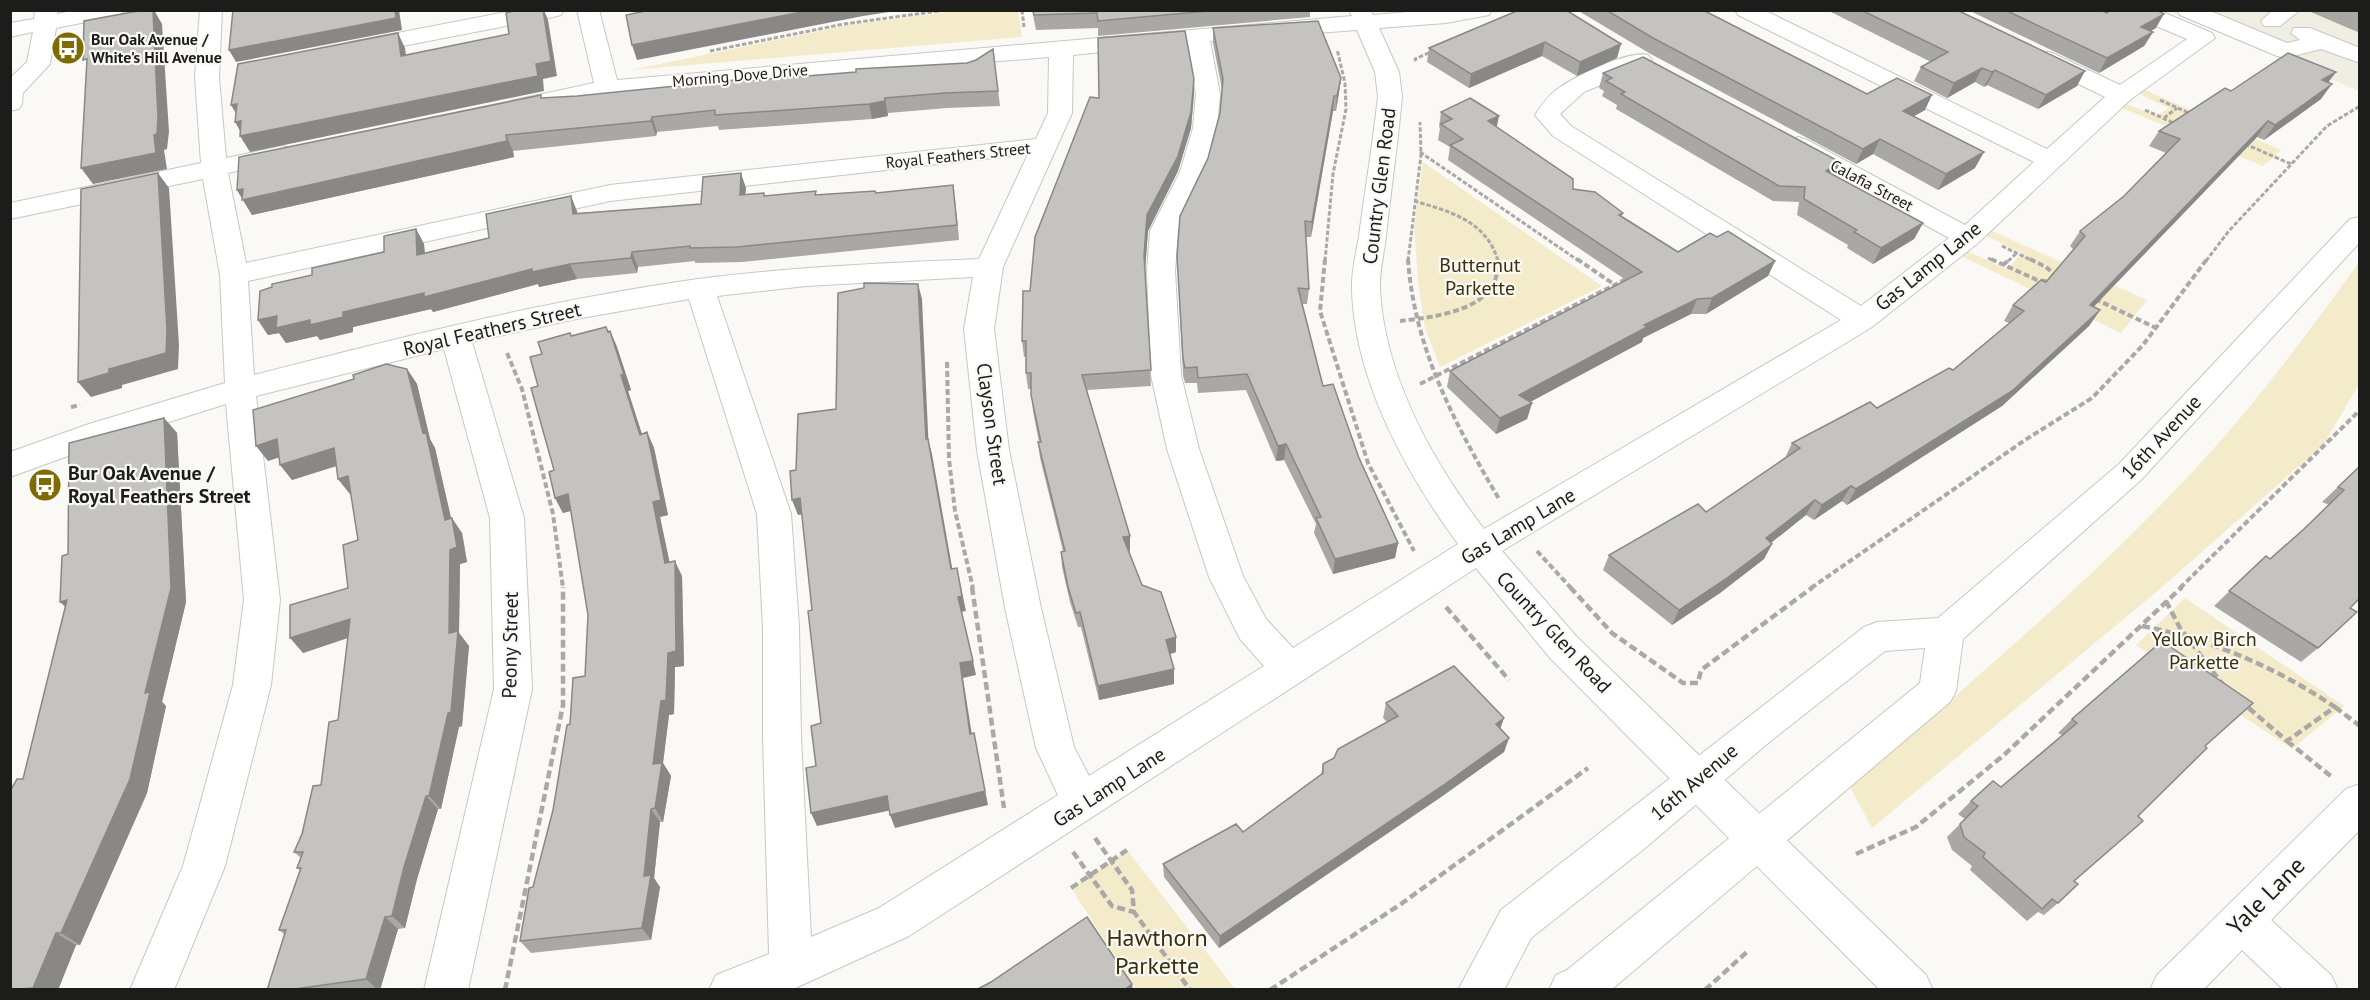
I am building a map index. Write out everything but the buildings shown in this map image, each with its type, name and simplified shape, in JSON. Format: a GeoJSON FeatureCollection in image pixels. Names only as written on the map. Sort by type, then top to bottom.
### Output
{"type":"FeatureCollection","features":[{"type":"Feature","properties":{"kind":"street"},"geometry":{"type":"LineString","coordinates":[[10,30],[46,17],[113,10]]}},
{"type":"Feature","properties":{"kind":"street"},"geometry":{"type":"LineString","coordinates":[[152,990],[204,866],[252,685],[262,600],[240,388],[234,275],[214,169],[219,75],[211,10]]}},
{"type":"Feature","properties":{"kind":"street"},"geometry":{"type":"LineString","coordinates":[[334,53],[553,10]]}},
{"type":"Feature","properties":{"kind":"street"},"geometry":{"type":"LineString","coordinates":[[588,10],[607,88]]}},
{"type":"Feature","properties":{"kind":"street","name":"Morning Dove Drive"},"geometry":{"type":"LineString","coordinates":[[491,112],[607,88],[1062,49],[1363,16],[1446,16],[1481,10]]}},
{"type":"Feature","properties":{"kind":"street"},"geometry":{"type":"LineString","coordinates":[[1746,10],[2049,160]]}},
{"type":"Feature","properties":{"kind":"street","name":"Gas Lamp Lane"},"geometry":{"type":"LineString","coordinates":[[731,990],[791,968],[894,922],[1478,549],[1862,320],[1963,242],[2049,160],[2120,97],[2204,39],[2138,10]]}},
{"type":"Feature","properties":{"kind":"street"},"geometry":{"type":"LineString","coordinates":[[2188,10],[2285,51],[2323,42]]}},
{"type":"Feature","properties":{"kind":"street"},"geometry":{"type":"LineString","coordinates":[[2271,15],[2323,42],[2360,56]]}},
{"type":"Feature","properties":{"kind":"street","name":"Country Glen Road"},"geometry":{"type":"LineString","coordinates":[[1363,16],[1387,72],[1390,96],[1366,289],[1374,351],[1410,439],[1478,549],[1521,602],[1563,647],[1911,990]]}},
{"type":"Feature","properties":{"kind":"street"},"geometry":{"type":"LineString","coordinates":[[10,104],[11,90],[38,64],[46,17]]}},
{"type":"Feature","properties":{"kind":"street"},"geometry":{"type":"LineString","coordinates":[[1197,35],[1208,94],[1206,128],[1193,172],[1164,231],[1161,271],[1166,375],[1183,449],[1226,577],[1253,628],[1291,670]]}},
{"type":"Feature","properties":{"kind":"street"},"geometry":{"type":"LineString","coordinates":[[1612,44],[1650,66],[1569,92],[1552,105],[1547,115],[1562,131],[1862,320]]}},
{"type":"Feature","properties":{"kind":"street","name":"Clayson Street"},"geometry":{"type":"LineString","coordinates":[[1062,49],[1060,113],[988,267],[979,329],[993,450],[1023,608],[1055,748],[1082,804]]}},
{"type":"Feature","properties":{"kind":"street"},"geometry":{"type":"LineString","coordinates":[[2027,50],[2120,97]]}},
{"type":"Feature","properties":{"kind":"street","name":"Calafia Street"},"geometry":{"type":"LineString","coordinates":[[1773,132],[1963,242]]}},
{"type":"Feature","properties":{"kind":"street","name":"Royal Feathers Street"},"geometry":{"type":"LineString","coordinates":[[234,275],[610,193],[1010,147],[1044,146]]}},
{"type":"Feature","properties":{"kind":"street"},"geometry":{"type":"LineString","coordinates":[[10,211],[306,150]]}},
{"type":"Feature","properties":{"kind":"street","name":"16th Avenue"},"geometry":{"type":"LineString","coordinates":[[1480,990],[1516,924],[1698,780],[1754,732],[1877,638],[1946,632],[2130,472],[2360,225]]}},
{"type":"Feature","properties":{"kind":"street","name":"Royal Feathers Street"},"geometry":{"type":"LineString","coordinates":[[10,465],[92,433],[240,388],[455,336],[612,302],[700,288],[851,275],[988,267]]}},
{"type":"Feature","properties":{"kind":"street"},"geometry":{"type":"LineString","coordinates":[[700,288],[774,514],[782,627],[782,737],[791,968]]}},
{"type":"Feature","properties":{"kind":"street","name":"Peony Street"},"geometry":{"type":"LineString","coordinates":[[446,990],[513,689],[507,518],[455,336]]}},
{"type":"Feature","properties":{"kind":"street"},"geometry":{"type":"LineString","coordinates":[[1571,990],[1579,988],[1937,691],[1946,632]]}},
{"type":"Feature","properties":{"kind":"street","name":"Yale Lane"},"geometry":{"type":"LineString","coordinates":[[2172,990],[2241,921],[2350,794]]}},
{"type":"Feature","properties":{"kind":"street"},"geometry":{"type":"LineString","coordinates":[[2241,921],[2316,990]]}},
{"type":"Feature","properties":{"kind":"path"},"geometry":{"type":"LineString","coordinates":[[704,52],[844,24],[946,10]]}},
{"type":"Feature","properties":{"kind":"path"},"geometry":{"type":"LineString","coordinates":[[1417,65],[1415,58],[1436,50]]}},
{"type":"Feature","properties":{"kind":"path"},"geometry":{"type":"LineString","coordinates":[[2120,97],[2179,125],[2190,113],[2197,116]]}},
{"type":"Feature","properties":{"kind":"path"},"geometry":{"type":"LineString","coordinates":[[1420,118],[1421,153],[1408,261],[1424,349],[1459,430],[1500,501],[1528,541],[1612,633],[1683,683],[1698,682],[1701,670],[1839,567],[2025,440],[2092,398],[2143,345],[2154,327],[2236,223],[2327,126],[2360,106]]}},
{"type":"Feature","properties":{"kind":"path"},"geometry":{"type":"LineString","coordinates":[[2163,118],[2177,108]]}},
{"type":"Feature","properties":{"kind":"path"},"geometry":{"type":"LineString","coordinates":[[1387,130],[1615,285]]}},
{"type":"Feature","properties":{"kind":"path"},"geometry":{"type":"LineString","coordinates":[[1370,325],[1442,315],[1479,300],[1497,279],[1498,252],[1483,233],[1455,214],[1379,190]]}},
{"type":"Feature","properties":{"kind":"path"},"geometry":{"type":"LineString","coordinates":[[1963,242],[2003,265],[2037,280],[2061,283],[2046,267],[2017,253],[2003,265]]}},
{"type":"Feature","properties":{"kind":"path"},"geometry":{"type":"LineString","coordinates":[[1393,398],[1636,274]]}},
{"type":"Feature","properties":{"kind":"path"},"geometry":{"type":"LineString","coordinates":[[2092,298],[2154,327]]}},
{"type":"Feature","properties":{"kind":"path"},"geometry":{"type":"LineString","coordinates":[[1856,854],[1916,827],[2004,755],[2142,626],[2359,413]]}},
{"type":"Feature","properties":{"kind":"path"},"geometry":{"type":"LineString","coordinates":[[2166,601],[2187,637],[2226,687]]}},
{"type":"Feature","properties":{"kind":"path"},"geometry":{"type":"LineString","coordinates":[[2142,626],[2225,647],[2295,679],[2360,726]]}},
{"type":"Feature","properties":{"kind":"path"},"geometry":{"type":"LineString","coordinates":[[2243,703],[2350,794]]}},
{"type":"Feature","properties":{"kind":"path"},"geometry":{"type":"LineString","coordinates":[[2287,741],[2335,707]]}},
{"type":"Feature","properties":{"kind":"path"},"geometry":{"type":"LineString","coordinates":[[1270,990],[1401,904],[1571,778],[1588,768]]}},
{"type":"Feature","properties":{"kind":"path"},"geometry":{"type":"LineString","coordinates":[[1071,888],[1127,850]]}},
{"type":"Feature","properties":{"kind":"path"},"geometry":{"type":"LineString","coordinates":[[1705,990],[1748,951]]}},
{"type":"Feature","properties":{"kind":"shaded area"},"geometry":{"type":"Polygon","coordinates":[[[2167,11],[2359,11],[2359,91],[2167,11]]]}},
{"type":"Feature","properties":{"kind":"green space"},"geometry":{"type":"Polygon","coordinates":[[[956,11],[1018,11],[1022,37],[631,70],[849,25],[956,11]]]}},
{"type":"Feature","properties":{"kind":"green space"},"geometry":{"type":"Polygon","coordinates":[[[2143,89],[2281,150],[2263,166],[2117,106],[2122,102],[2156,116],[2169,108],[2137,93],[2143,89]]]}},
{"type":"Feature","properties":{"kind":"green space","name":"Butternut Parkette"},"geometry":{"type":"Polygon","coordinates":[[[1423,162],[1602,286],[1440,367],[1425,328],[1418,281],[1414,226],[1423,162]]]}},
{"type":"Feature","properties":{"kind":"green space"},"geometry":{"type":"Polygon","coordinates":[[[1987,229],[2147,300],[2121,333],[1959,255],[1965,250],[2007,269],[2022,253],[1982,234],[1987,229]]]}},
{"type":"Feature","properties":{"kind":"green space"},"geometry":{"type":"Polygon","coordinates":[[[2359,262],[2359,384],[2324,444],[2161,588],[1872,828],[1850,787],[2061,602],[2181,484],[2274,376],[2359,262]]]}},
{"type":"Feature","properties":{"kind":"green space","name":"Yellow Birch Parkette"},"geometry":{"type":"Polygon","coordinates":[[[2185,598],[2344,706],[2292,749],[2136,645],[2185,598]]]}},
{"type":"Feature","properties":{"kind":"green space","name":"Hawthorn Parkette"},"geometry":{"type":"Polygon","coordinates":[[[1127,850],[1235,989],[1136,989],[1071,888],[1127,850]]]}},
{"type":"Feature","properties":{"kind":"place","name":"Bur Oak Avenue / White's Hill Avenue"},"geometry":{"type":"Point","coordinates":[68,48]}},
{"type":"Feature","properties":{"kind":"place","name":"Bur Oak Avenue / Royal Feathers Street"},"geometry":{"type":"Point","coordinates":[45,485]}}]}
